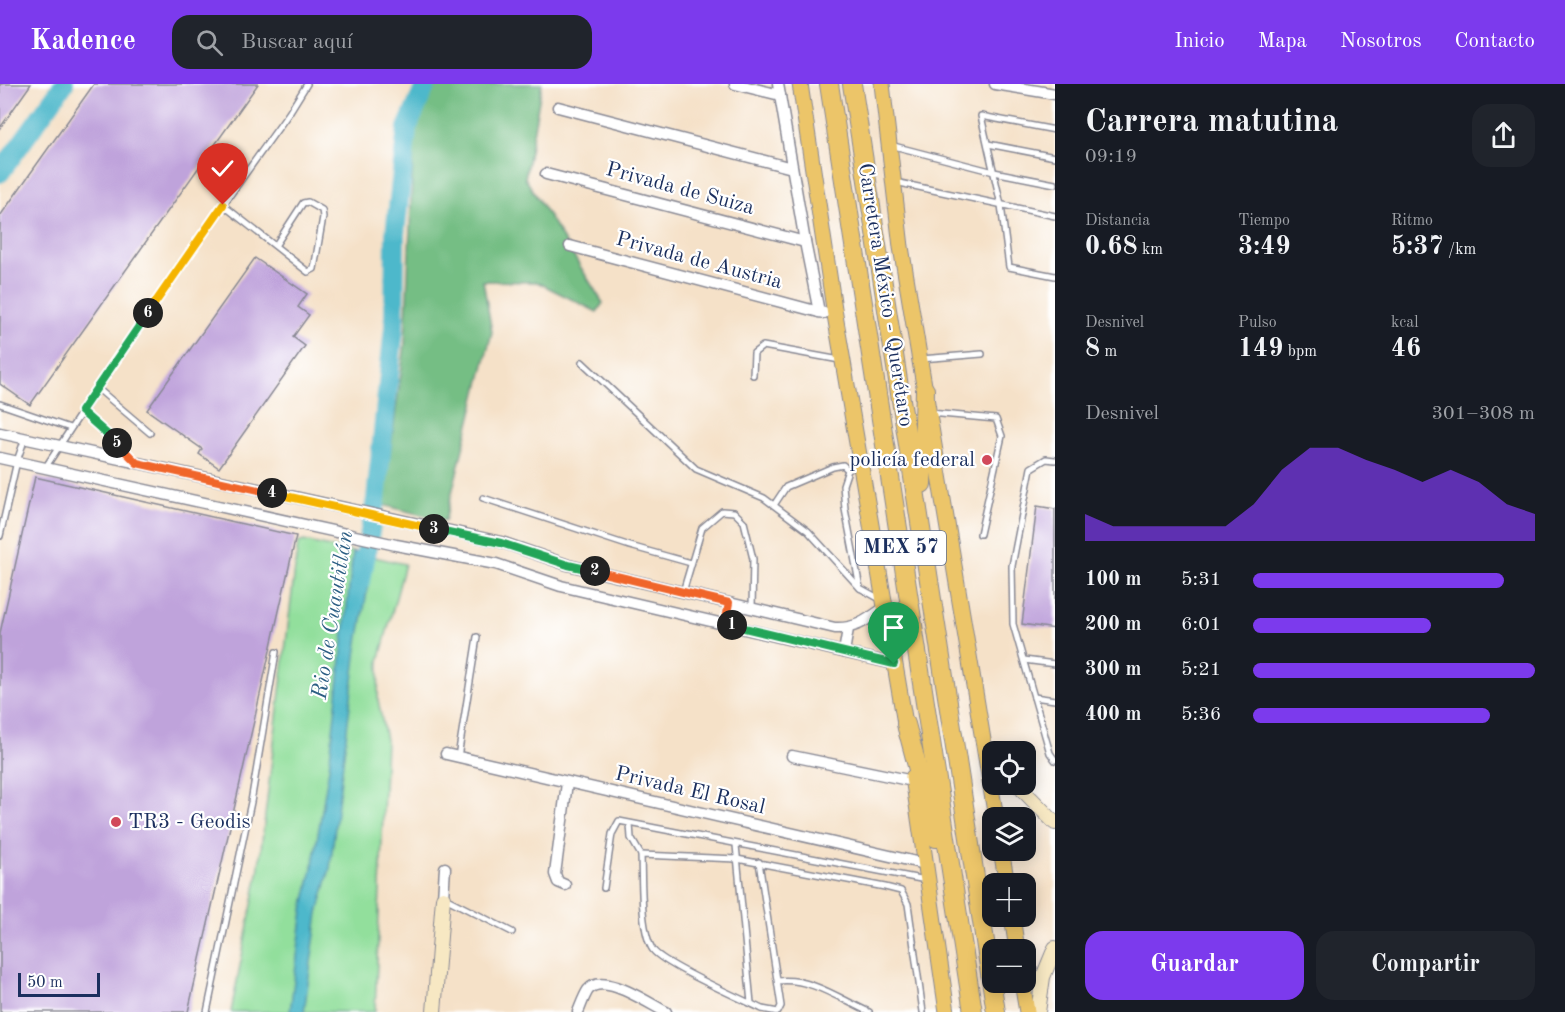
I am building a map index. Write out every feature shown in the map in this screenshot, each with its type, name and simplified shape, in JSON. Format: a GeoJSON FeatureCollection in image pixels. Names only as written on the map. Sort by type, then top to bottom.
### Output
{"type":"FeatureCollection","features":[{"type":"Feature","properties":{"kind":"highway","name":"Carretera México - Querétaro"},"geometry":{"type":"LineString","coordinates":[[829,84],[973,1012]]}},
{"type":"Feature","properties":{"kind":"highway","name":"Carretera México - Querétaro"},"geometry":{"type":"LineString","coordinates":[[852,84],[996,1012]]}},
{"type":"Feature","properties":{"kind":"highway"},"geometry":{"type":"LineString","coordinates":[[920,522],[925,390]]}},
{"type":"Feature","properties":{"kind":"highway"},"geometry":{"type":"LineString","coordinates":[[906,724],[959,923]]}},
{"type":"Feature","properties":{"kind":"main road"},"geometry":{"type":"LineString","coordinates":[[800,84],[843,361],[854,467],[906,724],[947,1012]]}},
{"type":"Feature","properties":{"kind":"main road"},"geometry":{"type":"LineString","coordinates":[[882,84],[901,247],[986,741]]}},
{"type":"Feature","properties":{"kind":"main road"},"geometry":{"type":"LineString","coordinates":[[1028,795],[1055,823]]}},
{"type":"Feature","properties":{"kind":"main road"},"geometry":{"type":"LineString","coordinates":[[434,1012],[443,898]]}},
{"type":"Feature","properties":{"kind":"main road"},"geometry":{"type":"LineString","coordinates":[[1038,1012],[1043,977],[1055,948]]}},
{"type":"Feature","properties":{"kind":"main road"},"geometry":{"type":"LineString","coordinates":[[1024,993],[1027,1012]]}},
{"type":"Feature","properties":{"kind":"street"},"geometry":{"type":"LineString","coordinates":[[735,84],[779,90],[819,312]]}},
{"type":"Feature","properties":{"kind":"street"},"geometry":{"type":"LineString","coordinates":[[1001,85],[1016,88],[1029,87],[1055,94]]}},
{"type":"Feature","properties":{"kind":"street"},"geometry":{"type":"LineString","coordinates":[[558,107],[792,168]]}},
{"type":"Feature","properties":{"kind":"street","name":"Privada de Suiza"},"geometry":{"type":"LineString","coordinates":[[546,174],[805,242]]}},
{"type":"Feature","properties":{"kind":"street","name":"Privada de Austria"},"geometry":{"type":"LineString","coordinates":[[570,246],[835,315]]}},
{"type":"Feature","properties":{"kind":"street"},"geometry":{"type":"LineString","coordinates":[[0,433],[501,543],[568,565],[835,628],[848,628],[862,624],[883,604]]}},
{"type":"Feature","properties":{"kind":"street"},"geometry":{"type":"LineString","coordinates":[[0,458],[396,545],[496,564],[561,586],[894,664]]}},
{"type":"Feature","properties":{"kind":"street"},"geometry":{"type":"LineString","coordinates":[[595,594],[600,572]]}},
{"type":"Feature","properties":{"kind":"street"},"geometry":{"type":"LineString","coordinates":[[725,623],[729,603]]}},
{"type":"Feature","properties":{"kind":"street"},"geometry":{"type":"LineString","coordinates":[[763,633],[767,612]]}},
{"type":"Feature","properties":{"kind":"street"},"geometry":{"type":"LineString","coordinates":[[844,652],[848,628]]}},
{"type":"Feature","properties":{"kind":"street","name":"Privada El Rosal"},"geometry":{"type":"LineString","coordinates":[[446,754],[925,864]]}},
{"type":"Feature","properties":{"kind":"street"},"geometry":{"type":"LineString","coordinates":[[792,756],[914,781]]}},
{"type":"Feature","properties":{"kind":"street"},"geometry":{"type":"LineString","coordinates":[[565,885],[558,882],[555,874],[567,783]]}},
{"type":"Feature","properties":{"kind":"street"},"geometry":{"type":"LineString","coordinates":[[443,898],[444,868]]}},
{"type":"Feature","properties":{"kind":"street"},"geometry":{"type":"LineString","coordinates":[[578,1012],[589,989],[601,983],[613,984],[662,1011]]}},
{"type":"Feature","properties":{"kind":"lane"},"geometry":{"type":"LineString","coordinates":[[45,468],[97,387],[307,84]]}},
{"type":"Feature","properties":{"kind":"lane"},"geometry":{"type":"LineString","coordinates":[[1055,130],[981,116],[1001,205],[1010,267],[1055,276]]}},
{"type":"Feature","properties":{"kind":"lane"},"geometry":{"type":"LineString","coordinates":[[889,144],[994,172],[1055,184]]}},
{"type":"Feature","properties":{"kind":"lane"},"geometry":{"type":"LineString","coordinates":[[988,144],[1055,157]]}},
{"type":"Feature","properties":{"kind":"lane"},"geometry":{"type":"LineString","coordinates":[[893,181],[1055,216]]}},
{"type":"Feature","properties":{"kind":"lane"},"geometry":{"type":"LineString","coordinates":[[223,205],[275,246],[308,272],[314,269],[323,217],[322,210],[308,202],[303,203],[275,246]]}},
{"type":"Feature","properties":{"kind":"lane"},"geometry":{"type":"LineString","coordinates":[[753,375],[754,353],[763,346],[843,361]]}},
{"type":"Feature","properties":{"kind":"lane"},"geometry":{"type":"LineString","coordinates":[[920,359],[982,354]]}},
{"type":"Feature","properties":{"kind":"lane"},"geometry":{"type":"LineString","coordinates":[[582,362],[696,469],[764,498],[808,531],[860,588],[883,604]]}},
{"type":"Feature","properties":{"kind":"lane"},"geometry":{"type":"LineString","coordinates":[[97,387],[150,433]]}},
{"type":"Feature","properties":{"kind":"lane"},"geometry":{"type":"LineString","coordinates":[[0,404],[70,428]]}},
{"type":"Feature","properties":{"kind":"lane"},"geometry":{"type":"LineString","coordinates":[[81,411],[137,463]]}},
{"type":"Feature","properties":{"kind":"lane"},"geometry":{"type":"LineString","coordinates":[[929,413],[996,419],[1002,436],[980,534]]}},
{"type":"Feature","properties":{"kind":"lane"},"geometry":{"type":"LineString","coordinates":[[0,536],[16,461],[26,438]]}},
{"type":"Feature","properties":{"kind":"lane"},"geometry":{"type":"LineString","coordinates":[[1055,460],[1046,459],[1031,468],[1012,566],[1014,624],[1050,753],[1055,760]]}},
{"type":"Feature","properties":{"kind":"lane"},"geometry":{"type":"LineString","coordinates":[[774,506],[786,487],[833,467],[843,465],[854,467],[843,485],[845,509],[860,588]]}},
{"type":"Feature","properties":{"kind":"lane"},"geometry":{"type":"LineString","coordinates":[[483,498],[630,546],[691,563]]}},
{"type":"Feature","properties":{"kind":"lane"},"geometry":{"type":"LineString","coordinates":[[682,591],[702,528],[722,511],[734,512],[744,522],[753,559],[752,608]]}},
{"type":"Feature","properties":{"kind":"lane"},"geometry":{"type":"LineString","coordinates":[[458,757],[477,637]]}},
{"type":"Feature","properties":{"kind":"lane"},"geometry":{"type":"LineString","coordinates":[[207,1012],[251,802],[276,652]]}},
{"type":"Feature","properties":{"kind":"lane"},"geometry":{"type":"LineString","coordinates":[[1024,660],[1055,664]]}},
{"type":"Feature","properties":{"kind":"lane"},"geometry":{"type":"LineString","coordinates":[[1034,697],[1055,700]]}},
{"type":"Feature","properties":{"kind":"lane"},"geometry":{"type":"LineString","coordinates":[[604,888],[612,834],[619,821],[927,880]]}},
{"type":"Feature","properties":{"kind":"lane"},"geometry":{"type":"LineString","coordinates":[[630,824],[631,838],[641,855],[644,922],[653,951],[677,967],[762,1009],[777,1012],[781,1006],[759,862]]}},
{"type":"Feature","properties":{"kind":"lane"},"geometry":{"type":"LineString","coordinates":[[736,845],[751,1003]]}},
{"type":"Feature","properties":{"kind":"lane"},"geometry":{"type":"LineString","coordinates":[[641,855],[759,862],[901,891],[908,903],[923,1012]]}},
{"type":"Feature","properties":{"kind":"lane"},"geometry":{"type":"LineString","coordinates":[[443,898],[512,932]]}},
{"type":"Feature","properties":{"kind":"lane"},"geometry":{"type":"LineString","coordinates":[[777,981],[791,979],[804,981],[869,1012]]}},
{"type":"Feature","properties":{"kind":"green space"},"geometry":{"type":"Polygon","coordinates":[[[436,84],[542,84],[525,178],[603,303],[597,312],[537,282],[483,281],[492,332],[445,521],[383,505],[405,344],[414,133],[436,84]]]}},
{"type":"Feature","properties":{"kind":"green space"},"geometry":{"type":"Polygon","coordinates":[[[304,541],[405,564],[379,661],[378,700],[386,740],[375,1012],[231,1012],[258,874],[298,543],[304,541]]]}},
{"type":"Feature","properties":{"kind":"water"},"geometry":{"type":"Polygon","coordinates":[[[353,552],[373,557],[357,648],[330,868],[318,913],[304,1012],[290,1012],[303,910],[329,768],[353,552]]]}},
{"type":"Feature","properties":{"kind":"building"},"geometry":{"type":"Polygon","coordinates":[[[0,84],[31,84],[0,128],[0,84]]]}},
{"type":"Feature","properties":{"kind":"building"},"geometry":{"type":"Polygon","coordinates":[[[94,84],[258,84],[30,405],[0,384],[0,216],[94,84]]]}},
{"type":"Feature","properties":{"kind":"building"},"geometry":{"type":"Polygon","coordinates":[[[255,258],[307,294],[298,307],[309,315],[293,337],[305,346],[219,468],[199,454],[202,449],[147,410],[255,258]]]}},
{"type":"Feature","properties":{"kind":"building","name":"TR3 - Geodis"},"geometry":{"type":"Polygon","coordinates":[[[35,477],[296,536],[188,1012],[0,1012],[0,633],[35,477]]]}},
{"type":"Feature","properties":{"kind":"building"},"geometry":{"type":"Polygon","coordinates":[[[1037,506],[1055,509],[1055,629],[1022,624],[1037,506]]]}},
{"type":"Feature","properties":{"kind":"waterway"},"geometry":{"type":"LineString","coordinates":[[0,173],[64,84]]}},
{"type":"Feature","properties":{"kind":"waterway","name":"Rio de Cuautitlán"},"geometry":{"type":"LineString","coordinates":[[361,580],[376,499],[394,327],[395,234],[407,128],[426,84]]}},
{"type":"Feature","properties":{"kind":"place","name":"policía federal"},"geometry":{"type":"Point","coordinates":[987,460]}},
{"type":"Feature","properties":{"kind":"place","name":"TR3 - Geodis"},"geometry":{"type":"Point","coordinates":[116,822]}},
{"type":"Feature","properties":{"kind":"route"},"geometry":{"type":"LineString","coordinates":[[223,205],[81,411],[137,463],[501,543],[568,565],[729,603],[725,623],[894,664]]}}]}
